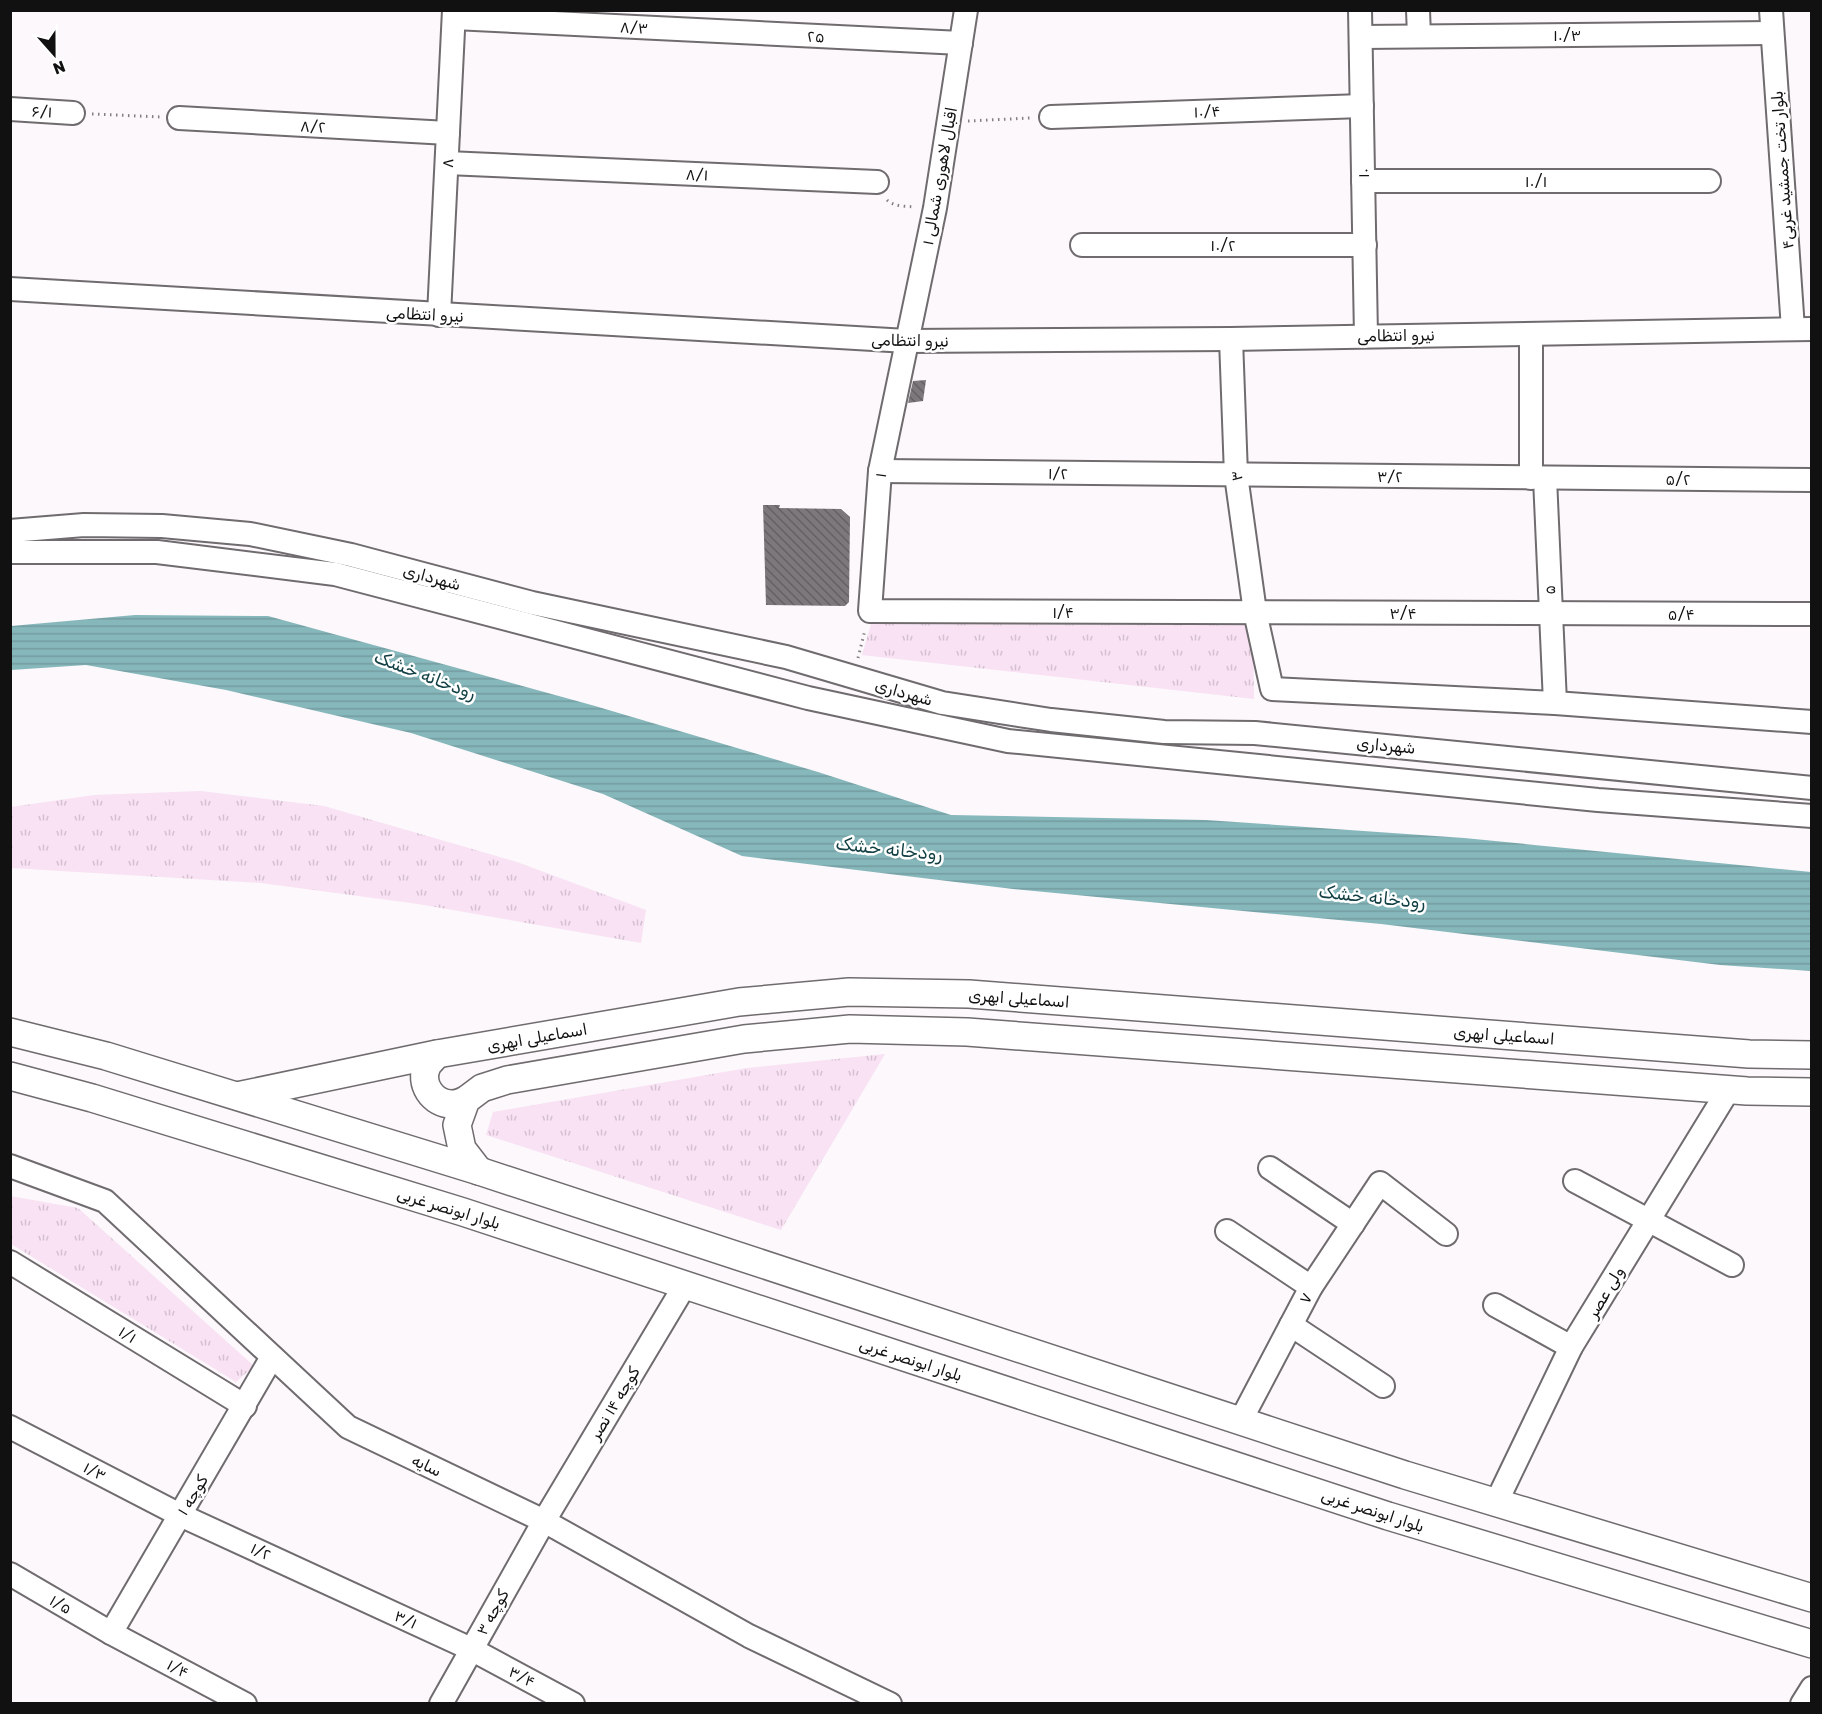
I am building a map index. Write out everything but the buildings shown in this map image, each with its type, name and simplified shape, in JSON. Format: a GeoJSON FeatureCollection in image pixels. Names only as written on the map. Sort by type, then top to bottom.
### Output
{"type":"FeatureCollection","features":[{"type":"Feature","properties":{"kind":"main road","name":"اسماعیلی ابهری"},"geometry":{"type":"LineString","coordinates":[[234,1096],[437,1054],[739,1002],[849,992],[969,994],[1749,1054],[1812,1055]]}},
{"type":"Feature","properties":{"kind":"main road"},"geometry":{"type":"LineString","coordinates":[[437,1054],[427,1065],[424,1078],[428,1092],[439,1101],[452,1105],[466,1101],[482,1088],[507,1080],[744,1040],[850,1029],[967,1032],[1728,1089],[1812,1092]]}},
{"type":"Feature","properties":{"kind":"main road"},"geometry":{"type":"LineString","coordinates":[[10,1032],[106,1056],[479,1171],[1405,1475],[1812,1598]]}},
{"type":"Feature","properties":{"kind":"main road","name":"بلوار ابونصر غربی"},"geometry":{"type":"LineString","coordinates":[[10,1076],[92,1098],[463,1212],[1389,1516],[1812,1644]]}},
{"type":"Feature","properties":{"kind":"main road"},"geometry":{"type":"LineString","coordinates":[[466,1101],[457,1125],[462,1149],[479,1171]]}},
{"type":"Feature","properties":{"kind":"main road"},"geometry":{"type":"LineString","coordinates":[[953,1373],[967,1331]]}},
{"type":"Feature","properties":{"kind":"street","name":"اقبال لاهوری شمالی ۱"},"geometry":{"type":"LineString","coordinates":[[907,341],[935,208],[966,10]]}},
{"type":"Feature","properties":{"kind":"street","name":"۱۰"},"geometry":{"type":"LineString","coordinates":[[1360,10],[1366,336]]}},
{"type":"Feature","properties":{"kind":"street"},"geometry":{"type":"LineString","coordinates":[[1418,10],[1419,36]]}},
{"type":"Feature","properties":{"kind":"street","name":"بلوار تخت جمشید غربی۴"},"geometry":{"type":"LineString","coordinates":[[1771,10],[1802,329]]}},
{"type":"Feature","properties":{"kind":"street","name":"۸/۳"},"geometry":{"type":"LineString","coordinates":[[454,14],[525,16],[671,29]]}},
{"type":"Feature","properties":{"kind":"street","name":"۸"},"geometry":{"type":"LineString","coordinates":[[440,315],[454,14]]}},
{"type":"Feature","properties":{"kind":"street","name":"۲۵"},"geometry":{"type":"LineString","coordinates":[[671,29],[961,43]]}},
{"type":"Feature","properties":{"kind":"street","name":"۱۰/۳"},"geometry":{"type":"LineString","coordinates":[[1361,37],[1772,33]]}},
{"type":"Feature","properties":{"kind":"street","name":"۱۰/۴"},"geometry":{"type":"LineString","coordinates":[[1051,117],[1362,106]]}},
{"type":"Feature","properties":{"kind":"street","name":"۶/۱"},"geometry":{"type":"LineString","coordinates":[[10,109],[73,113]]}},
{"type":"Feature","properties":{"kind":"street","name":"۸/۲"},"geometry":{"type":"LineString","coordinates":[[179,118],[448,133]]}},
{"type":"Feature","properties":{"kind":"street","name":"۸/۱"},"geometry":{"type":"LineString","coordinates":[[447,163],[877,182]]}},
{"type":"Feature","properties":{"kind":"street","name":"۱۰/۱"},"geometry":{"type":"LineString","coordinates":[[1364,181],[1709,182]]}},
{"type":"Feature","properties":{"kind":"street","name":"۱۰/۲"},"geometry":{"type":"LineString","coordinates":[[1082,245],[1365,245]]}},
{"type":"Feature","properties":{"kind":"street","name":"نیرو انتظامی"},"geometry":{"type":"LineString","coordinates":[[10,290],[907,341],[1231,339],[1802,329]]}},
{"type":"Feature","properties":{"kind":"street","name":"۵"},"geometry":{"type":"LineString","coordinates":[[1531,334],[1538,478],[1555,703]]}},
{"type":"Feature","properties":{"kind":"street","name":"۳"},"geometry":{"type":"LineString","coordinates":[[1231,339],[1236,475],[1255,612],[1272,689],[1555,703]]}},
{"type":"Feature","properties":{"kind":"street","name":"۱"},"geometry":{"type":"LineString","coordinates":[[870,611],[880,471],[907,341]]}},
{"type":"Feature","properties":{"kind":"street","name":"۱/۲"},"geometry":{"type":"LineString","coordinates":[[880,471],[1236,475]]}},
{"type":"Feature","properties":{"kind":"street","name":"۳/۲"},"geometry":{"type":"LineString","coordinates":[[1236,475],[1538,478]]}},
{"type":"Feature","properties":{"kind":"street","name":"۵/۲"},"geometry":{"type":"LineString","coordinates":[[1538,478],[1812,480]]}},
{"type":"Feature","properties":{"kind":"street","name":"شهرداری"},"geometry":{"type":"LineString","coordinates":[[10,531],[84,525],[162,525],[250,534],[351,555],[532,603],[786,657],[942,703],[1051,720],[1164,732],[1255,733],[1812,788]]}},
{"type":"Feature","properties":{"kind":"street","name":"شهرداری"},"geometry":{"type":"LineString","coordinates":[[10,552],[157,552],[335,574],[808,698],[1008,741],[1598,800],[1812,816]]}},
{"type":"Feature","properties":{"kind":"street","name":"۱/۴"},"geometry":{"type":"LineString","coordinates":[[870,611],[1255,612]]}},
{"type":"Feature","properties":{"kind":"street","name":"۳/۴"},"geometry":{"type":"LineString","coordinates":[[1255,612],[1550,614]]}},
{"type":"Feature","properties":{"kind":"street","name":"۵/۴"},"geometry":{"type":"LineString","coordinates":[[1550,614],[1812,614]]}},
{"type":"Feature","properties":{"kind":"street"},"geometry":{"type":"LineString","coordinates":[[1555,703],[1812,723]]}},
{"type":"Feature","properties":{"kind":"street","name":"ولی عصر"},"geometry":{"type":"LineString","coordinates":[[1496,1503],[1571,1347],[1728,1089]]}},
{"type":"Feature","properties":{"kind":"street","name":"سایه"},"geometry":{"type":"LineString","coordinates":[[10,1166],[105,1201],[348,1427],[544,1521],[749,1636],[890,1704]]}},
{"type":"Feature","properties":{"kind":"street"},"geometry":{"type":"LineString","coordinates":[[1270,1167],[1353,1224]]}},
{"type":"Feature","properties":{"kind":"street"},"geometry":{"type":"LineString","coordinates":[[1575,1181],[1732,1265]]}},
{"type":"Feature","properties":{"kind":"street","name":"۷"},"geometry":{"type":"LineString","coordinates":[[1241,1420],[1311,1287],[1380,1183],[1446,1234]]}},
{"type":"Feature","properties":{"kind":"street"},"geometry":{"type":"LineString","coordinates":[[1227,1231],[1311,1287]]}},
{"type":"Feature","properties":{"kind":"street","name":"۱/۱"},"geometry":{"type":"LineString","coordinates":[[10,1262],[244,1406]]}},
{"type":"Feature","properties":{"kind":"street","name":"کوچه ۱۴ نصر"},"geometry":{"type":"LineString","coordinates":[[544,1521],[685,1285]]}},
{"type":"Feature","properties":{"kind":"street"},"geometry":{"type":"LineString","coordinates":[[1495,1305],[1571,1347]]}},
{"type":"Feature","properties":{"kind":"street"},"geometry":{"type":"LineString","coordinates":[[1291,1325],[1383,1386]]}},
{"type":"Feature","properties":{"kind":"street","name":"کوچه ۱"},"geometry":{"type":"LineString","coordinates":[[111,1633],[272,1358]]}},
{"type":"Feature","properties":{"kind":"street","name":"۱/۳"},"geometry":{"type":"LineString","coordinates":[[10,1427],[180,1515]]}},
{"type":"Feature","properties":{"kind":"street","name":"۱/۲"},"geometry":{"type":"LineString","coordinates":[[180,1515],[341,1588]]}},
{"type":"Feature","properties":{"kind":"street","name":"کوچه ۳"},"geometry":{"type":"LineString","coordinates":[[441,1704],[544,1521]]}},
{"type":"Feature","properties":{"kind":"street","name":"۱/۵"},"geometry":{"type":"LineString","coordinates":[[10,1574],[111,1633]]}},
{"type":"Feature","properties":{"kind":"street","name":"۳/۱"},"geometry":{"type":"LineString","coordinates":[[341,1588],[471,1649]]}},
{"type":"Feature","properties":{"kind":"street","name":"۱/۴"},"geometry":{"type":"LineString","coordinates":[[111,1633],[245,1703]]}},
{"type":"Feature","properties":{"kind":"street","name":"۳/۴"},"geometry":{"type":"LineString","coordinates":[[471,1649],[573,1704]]}},
{"type":"Feature","properties":{"kind":"street"},"geometry":{"type":"LineString","coordinates":[[1802,1704],[1812,1688]]}},
{"type":"Feature","properties":{"kind":"path"},"geometry":{"type":"LineString","coordinates":[[73,113],[179,118]]}},
{"type":"Feature","properties":{"kind":"path"},"geometry":{"type":"LineString","coordinates":[[948,122],[1051,117]]}},
{"type":"Feature","properties":{"kind":"path"},"geometry":{"type":"LineString","coordinates":[[877,182],[890,203],[935,208]]}},
{"type":"Feature","properties":{"kind":"path"},"geometry":{"type":"LineString","coordinates":[[848,676],[858,658],[870,611]]}},
{"type":"Feature","properties":{"kind":"green space"},"geometry":{"type":"Polygon","coordinates":[[[871,624],[1253,625],[1254,699],[862,655],[871,624]]]}},
{"type":"Feature","properties":{"kind":"green space"},"geometry":{"type":"Polygon","coordinates":[[[201,791],[324,806],[517,862],[646,910],[641,943],[418,904],[261,883],[11,868],[11,807],[94,795],[201,791]]]}},
{"type":"Feature","properties":{"kind":"green space"},"geometry":{"type":"Polygon","coordinates":[[[885,1054],[781,1230],[486,1135],[493,1112],[747,1068],[885,1054]]]}},
{"type":"Feature","properties":{"kind":"green space"},"geometry":{"type":"Polygon","coordinates":[[[10,1196],[78,1208],[254,1366],[236,1382],[11,1244],[10,1196]]]}},
{"type":"Feature","properties":{"kind":"water","name":"رودخانه خشک"},"geometry":{"type":"Polygon","coordinates":[[[135,615],[268,616],[595,706],[818,772],[951,815],[1206,820],[1464,838],[1811,872],[1811,971],[1720,965],[1381,924],[1013,889],[742,856],[603,794],[411,733],[226,690],[86,665],[11,670],[11,626],[135,615]]]}}]}
